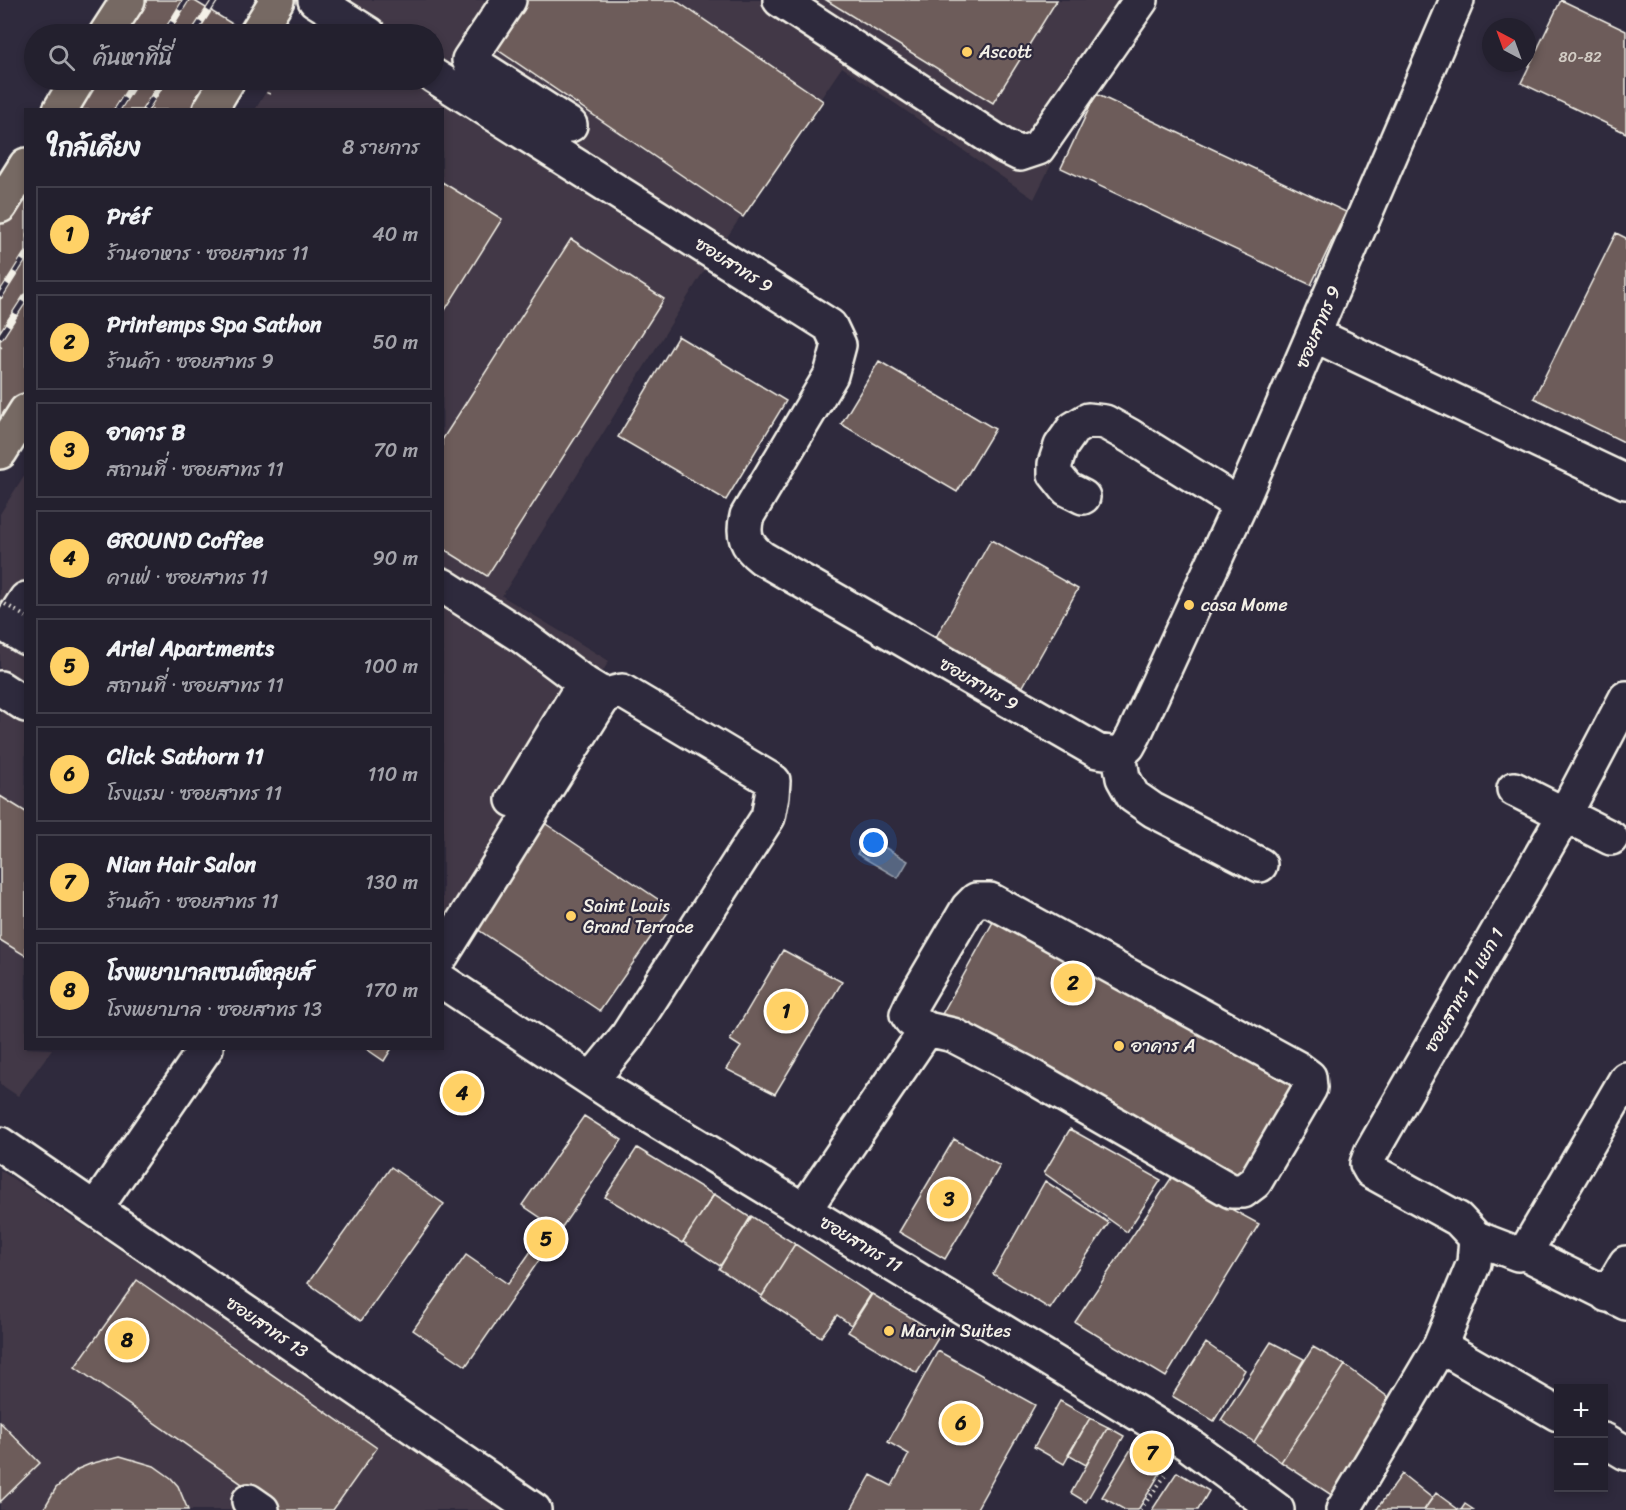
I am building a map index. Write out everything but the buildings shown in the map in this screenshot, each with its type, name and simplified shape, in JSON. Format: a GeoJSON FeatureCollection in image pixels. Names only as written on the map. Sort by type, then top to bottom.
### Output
{"type":"FeatureCollection","features":[{"type":"Feature","properties":{"kind":"main road"},"geometry":{"type":"LineString","coordinates":[[112,24],[128,0]]}},
{"type":"Feature","properties":{"kind":"main road"},"geometry":{"type":"LineString","coordinates":[[262,24],[277,0]]}},
{"type":"Feature","properties":{"kind":"main road"},"geometry":{"type":"LineString","coordinates":[[61,108],[72,90]]}},
{"type":"Feature","properties":{"kind":"main road"},"geometry":{"type":"LineString","coordinates":[[211,108],[222,90]]}},
{"type":"Feature","properties":{"kind":"main road"},"geometry":{"type":"LineString","coordinates":[[0,206],[24,168]]}},
{"type":"Feature","properties":{"kind":"main road"},"geometry":{"type":"LineString","coordinates":[[0,452],[24,414]]}},
{"type":"Feature","properties":{"kind":"street"},"geometry":{"type":"LineString","coordinates":[[315,0],[353,24]]}},
{"type":"Feature","properties":{"kind":"street"},"geometry":{"type":"LineString","coordinates":[[509,0],[470,60],[570,125]]}},
{"type":"Feature","properties":{"kind":"street"},"geometry":{"type":"LineString","coordinates":[[780,0],[1004,146],[1020,154],[1038,148],[1141,0]]}},
{"type":"Feature","properties":{"kind":"street","name":"ซอยสาทร 9"},"geometry":{"type":"LineString","coordinates":[[444,82],[830,326],[839,345],[831,375],[747,516],[743,530],[751,550],[1097,752],[1119,754],[1128,746],[1134,735],[1240,505],[1457,0]]}},
{"type":"Feature","properties":{"kind":"street"},"geometry":{"type":"LineString","coordinates":[[1315,335],[1626,482]]}},
{"type":"Feature","properties":{"kind":"street"},"geometry":{"type":"LineString","coordinates":[[1083,497],[1067,489],[1055,474],[1055,464],[1061,446],[1073,429],[1088,420],[1105,422],[1240,505]]}},
{"type":"Feature","properties":{"kind":"street"},"geometry":{"type":"LineString","coordinates":[[444,586],[523,637],[594,689],[622,691],[773,781],[768,817],[627,1036],[592,1079]]}},
{"type":"Feature","properties":{"kind":"street"},"geometry":{"type":"LineString","coordinates":[[24,602],[8,627],[24,637]]}},
{"type":"Feature","properties":{"kind":"street"},"geometry":{"type":"LineString","coordinates":[[0,688],[24,704]]}},
{"type":"Feature","properties":{"kind":"street"},"geometry":{"type":"LineString","coordinates":[[444,914],[594,689]]}},
{"type":"Feature","properties":{"kind":"street"},"geometry":{"type":"LineString","coordinates":[[444,952],[594,689]]}},
{"type":"Feature","properties":{"kind":"street","name":"ซอยสาทร 11 แยก 1"},"geometry":{"type":"LineString","coordinates":[[1626,699],[1565,814],[1371,1153],[1367,1164],[1371,1171],[1458,1219],[1476,1238],[1518,1254],[1525,1253],[1616,1299],[1626,1263]]}},
{"type":"Feature","properties":{"kind":"street"},"geometry":{"type":"LineString","coordinates":[[1119,754],[1123,778],[1133,795],[1153,810],[1260,865]]}},
{"type":"Feature","properties":{"kind":"street"},"geometry":{"type":"LineString","coordinates":[[1514,789],[1611,838]]}},
{"type":"Feature","properties":{"kind":"street"},"geometry":{"type":"LineString","coordinates":[[976,900],[990,900],[1297,1068],[1309,1077],[1310,1088],[1255,1182],[1243,1191],[1232,1191],[1026,1073],[953,1035],[927,1029],[911,1020],[907,1014],[912,1003],[968,908],[976,900]]}},
{"type":"Feature","properties":{"kind":"street","name":"ซอยสาทร 11"},"geometry":{"type":"LineString","coordinates":[[444,982],[616,1096],[1188,1444],[1277,1510]]}},
{"type":"Feature","properties":{"kind":"street"},"geometry":{"type":"LineString","coordinates":[[804,1210],[927,1029]]}},
{"type":"Feature","properties":{"kind":"street"},"geometry":{"type":"LineString","coordinates":[[95,1209],[205,1050]]}},
{"type":"Feature","properties":{"kind":"street"},"geometry":{"type":"LineString","coordinates":[[1525,1253],[1626,1079]]}},
{"type":"Feature","properties":{"kind":"street","name":"ซอยสาทร 13"},"geometry":{"type":"LineString","coordinates":[[0,1144],[513,1504]]}},
{"type":"Feature","properties":{"kind":"street"},"geometry":{"type":"LineString","coordinates":[[1343,1510],[1440,1346],[1474,1263],[1476,1238]]}},
{"type":"Feature","properties":{"kind":"street"},"geometry":{"type":"LineString","coordinates":[[1440,1346],[1554,1412]]}},
{"type":"Feature","properties":{"kind":"street"},"geometry":{"type":"LineString","coordinates":[[1608,1442],[1626,1453]]}},
{"type":"Feature","properties":{"kind":"path"},"geometry":{"type":"LineString","coordinates":[[268,94],[269,90]]}},
{"type":"Feature","properties":{"kind":"path"},"geometry":{"type":"LineString","coordinates":[[0,601],[24,616]]}},
{"type":"Feature","properties":{"kind":"path"},"geometry":{"type":"LineString","coordinates":[[1140,1510],[1188,1444]]}},
{"type":"Feature","properties":{"kind":"shaded area"},"geometry":{"type":"Polygon","coordinates":[[[323,0],[1133,0],[1034,199],[842,67],[700,277],[502,596],[609,661],[444,933],[444,108],[256,108],[267,90],[444,90],[444,24],[308,24],[323,0]]]}},
{"type":"Feature","properties":{"kind":"shaded area"},"geometry":{"type":"Polygon","coordinates":[[[24,476],[24,1050],[51,1050],[18,1096],[0,1084],[0,514],[24,476]]]}},
{"type":"Feature","properties":{"kind":"shaded area"},"geometry":{"type":"Polygon","coordinates":[[[0,1170],[509,1510],[0,1510],[0,1170]]]}},
{"type":"Feature","properties":{"kind":"water"},"geometry":{"type":"Polygon","coordinates":[[[867,837],[908,861],[898,878],[857,854],[867,837]]]}},
{"type":"Feature","properties":{"kind":"railway"},"geometry":{"type":"LineString","coordinates":[[171,24],[186,0]]}},
{"type":"Feature","properties":{"kind":"railway"},"geometry":{"type":"LineString","coordinates":[[199,24],[215,0]]}},
{"type":"Feature","properties":{"kind":"railway"},"geometry":{"type":"LineString","coordinates":[[118,108],[130,90]]}},
{"type":"Feature","properties":{"kind":"railway"},"geometry":{"type":"LineString","coordinates":[[146,108],[158,90]]}},
{"type":"Feature","properties":{"kind":"railway"},"geometry":{"type":"LineString","coordinates":[[0,296],[24,258]]}},
{"type":"Feature","properties":{"kind":"railway"},"geometry":{"type":"LineString","coordinates":[[0,337],[24,300]]}},
{"type":"Feature","properties":{"kind":"place","name":"Ascott"},"geometry":{"type":"Point","coordinates":[967,52]}},
{"type":"Feature","properties":{"kind":"place","name":"casa Mome"},"geometry":{"type":"Point","coordinates":[1189,605]}},
{"type":"Feature","properties":{"kind":"place","name":"Saint Louis Grand Terrace"},"geometry":{"type":"Point","coordinates":[571,916]}},
{"type":"Feature","properties":{"kind":"place","name":"Printemps Spa Sathon"},"geometry":{"type":"Point","coordinates":[1073,983]}},
{"type":"Feature","properties":{"kind":"place","name":"Préf"},"geometry":{"type":"Point","coordinates":[786,1011]}},
{"type":"Feature","properties":{"kind":"place","name":"อาคาร A"},"geometry":{"type":"Point","coordinates":[1119,1046]}},
{"type":"Feature","properties":{"kind":"place","name":"GROUND Coffee"},"geometry":{"type":"Point","coordinates":[462,1093]}},
{"type":"Feature","properties":{"kind":"place","name":"อาคาร B"},"geometry":{"type":"Point","coordinates":[949,1199]}},
{"type":"Feature","properties":{"kind":"place","name":"Ariel Apartments"},"geometry":{"type":"Point","coordinates":[546,1239]}},
{"type":"Feature","properties":{"kind":"place","name":"Marvin Suites"},"geometry":{"type":"Point","coordinates":[889,1331]}},
{"type":"Feature","properties":{"kind":"place","name":"โรงพยาบาลเซนต์หลุยส์"},"geometry":{"type":"Point","coordinates":[127,1340]}},
{"type":"Feature","properties":{"kind":"place","name":"Click Sathorn 11"},"geometry":{"type":"Point","coordinates":[961,1423]}},
{"type":"Feature","properties":{"kind":"place","name":"Nian Hair Salon"},"geometry":{"type":"Point","coordinates":[1152,1453]}}]}
